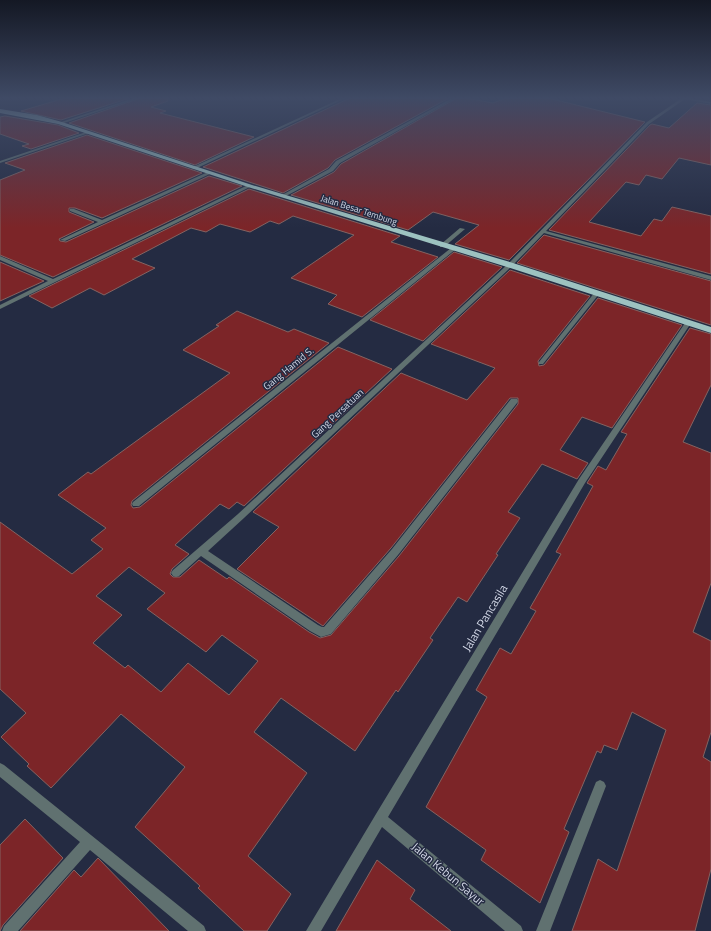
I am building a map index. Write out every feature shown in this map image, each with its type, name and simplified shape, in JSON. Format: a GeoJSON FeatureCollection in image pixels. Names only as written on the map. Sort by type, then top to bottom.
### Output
{"type":"FeatureCollection","features":[{"type":"Feature","properties":{"kind":"highway","name":"Jalan Besar Tembung"},"geometry":{"type":"LineString","coordinates":[[115,141],[250,186],[284,195],[442,246],[510,265],[711,330]]}},
{"type":"Feature","properties":{"kind":"street"},"geometry":{"type":"LineString","coordinates":[[0,162],[60,141]]}},
{"type":"Feature","properties":{"kind":"street"},"geometry":{"type":"LineString","coordinates":[[194,168],[248,141]]}},
{"type":"Feature","properties":{"kind":"street"},"geometry":{"type":"LineString","coordinates":[[284,195],[331,170],[338,162],[375,141]]}},
{"type":"Feature","properties":{"kind":"street","name":"Gang Persatuan"},"geometry":{"type":"LineString","coordinates":[[176,573],[510,265],[544,232],[630,141]]}},
{"type":"Feature","properties":{"kind":"street"},"geometry":{"type":"LineString","coordinates":[[63,240],[210,173]]}},
{"type":"Feature","properties":{"kind":"street"},"geometry":{"type":"LineString","coordinates":[[0,307],[250,186]]}},
{"type":"Feature","properties":{"kind":"street"},"geometry":{"type":"LineString","coordinates":[[72,210],[102,222]]}},
{"type":"Feature","properties":{"kind":"street"},"geometry":{"type":"LineString","coordinates":[[442,246],[462,229]]}},
{"type":"Feature","properties":{"kind":"street"},"geometry":{"type":"LineString","coordinates":[[544,232],[711,277]]}},
{"type":"Feature","properties":{"kind":"street","name":"Gang Hamid S."},"geometry":{"type":"LineString","coordinates":[[136,504],[453,249]]}},
{"type":"Feature","properties":{"kind":"street"},"geometry":{"type":"LineString","coordinates":[[0,258],[52,281]]}},
{"type":"Feature","properties":{"kind":"street"},"geometry":{"type":"LineString","coordinates":[[541,363],[597,293]]}},
{"type":"Feature","properties":{"kind":"street","name":"Jalan Pancasila"},"geometry":{"type":"LineString","coordinates":[[313,931],[582,481],[688,323]]}},
{"type":"Feature","properties":{"kind":"street"},"geometry":{"type":"LineString","coordinates":[[201,551],[314,628],[321,632],[327,631],[395,552],[514,401]]}},
{"type":"Feature","properties":{"kind":"street"},"geometry":{"type":"LineString","coordinates":[[0,769],[199,931]]}},
{"type":"Feature","properties":{"kind":"street"},"geometry":{"type":"LineString","coordinates":[[543,931],[600,786]]}},
{"type":"Feature","properties":{"kind":"street","name":"Jalan Kebun Sayur"},"geometry":{"type":"LineString","coordinates":[[380,818],[516,931]]}},
{"type":"Feature","properties":{"kind":"street"},"geometry":{"type":"LineString","coordinates":[[9,931],[90,841]]}},
{"type":"Feature","properties":{"kind":"building"},"geometry":{"type":"Polygon","coordinates":[[[22,141],[54,141],[31,149],[22,146],[29,144],[22,141]]]}},
{"type":"Feature","properties":{"kind":"building"},"geometry":{"type":"Polygon","coordinates":[[[68,141],[107,141],[202,173],[102,218],[75,208],[69,208],[69,212],[94,222],[59,239],[60,241],[66,242],[209,176],[242,186],[53,277],[0,255],[0,180],[25,170],[5,163],[68,141]]]}},
{"type":"Feature","properties":{"kind":"building"},"geometry":{"type":"Polygon","coordinates":[[[124,141],[245,141],[195,165],[124,141]]]}},
{"type":"Feature","properties":{"kind":"building"},"geometry":{"type":"Polygon","coordinates":[[[257,141],[369,141],[335,160],[328,168],[283,193],[203,167],[257,141]]]}},
{"type":"Feature","properties":{"kind":"building"},"geometry":{"type":"Polygon","coordinates":[[[381,141],[626,141],[509,260],[455,244],[479,225],[433,212],[408,230],[291,195],[334,172],[341,164],[381,141]]]}},
{"type":"Feature","properties":{"kind":"building"},"geometry":{"type":"Polygon","coordinates":[[[634,141],[711,141],[711,165],[679,158],[662,179],[646,175],[639,185],[626,182],[589,222],[641,236],[654,219],[662,221],[672,207],[711,216],[711,274],[549,230],[634,141]]]}},
{"type":"Feature","properties":{"kind":"building"},"geometry":{"type":"Polygon","coordinates":[[[249,189],[400,236],[391,242],[438,257],[362,317],[328,304],[337,295],[291,278],[354,235],[293,216],[279,224],[270,221],[250,232],[220,224],[206,232],[191,228],[132,259],[155,268],[104,295],[90,288],[52,308],[29,296],[249,189]]]}},
{"type":"Feature","properties":{"kind":"building"},"geometry":{"type":"Polygon","coordinates":[[[544,235],[711,281],[711,325],[517,263],[544,235]]]}},
{"type":"Feature","properties":{"kind":"building"},"geometry":{"type":"Polygon","coordinates":[[[454,252],[502,267],[423,341],[370,320],[454,252]]]}},
{"type":"Feature","properties":{"kind":"building"},"geometry":{"type":"Polygon","coordinates":[[[0,262],[44,281],[0,301],[0,262]]]}},
{"type":"Feature","properties":{"kind":"building"},"geometry":{"type":"Polygon","coordinates":[[[510,270],[590,296],[538,361],[539,366],[544,365],[598,298],[682,325],[612,428],[582,417],[560,450],[588,463],[577,479],[542,464],[508,512],[520,518],[496,554],[498,555],[467,602],[458,597],[430,638],[433,640],[398,692],[396,690],[355,751],[281,698],[254,732],[307,773],[248,856],[291,894],[267,931],[244,931],[198,888],[200,886],[135,827],[185,767],[121,714],[51,788],[27,766],[29,764],[1,737],[26,713],[0,689],[0,522],[72,574],[103,549],[91,540],[106,528],[58,495],[88,472],[91,474],[230,373],[183,350],[219,326],[216,325],[237,311],[288,332],[294,329],[329,343],[132,501],[131,505],[133,508],[140,507],[338,347],[392,369],[244,506],[237,502],[229,509],[220,504],[175,545],[189,554],[172,569],[170,574],[173,577],[180,577],[199,560],[227,579],[229,577],[309,632],[320,638],[331,635],[399,556],[518,404],[518,398],[510,398],[391,548],[323,626],[237,569],[279,527],[253,512],[401,373],[467,400],[495,368],[431,344],[510,270]],[[129,567],[96,596],[122,615],[93,643],[125,668],[128,665],[161,692],[188,663],[229,695],[258,661],[222,635],[206,652],[147,609],[165,593],[129,567]]]}},
{"type":"Feature","properties":{"kind":"building"},"geometry":{"type":"Polygon","coordinates":[[[690,328],[711,334],[711,385],[683,442],[711,453],[711,583],[693,632],[711,641],[711,732],[703,757],[711,762],[711,869],[695,931],[572,931],[598,859],[617,871],[666,730],[632,712],[617,750],[604,745],[601,753],[597,751],[564,829],[569,832],[540,903],[481,860],[486,850],[426,807],[487,697],[476,690],[500,648],[511,654],[536,611],[530,608],[561,554],[556,552],[593,486],[587,483],[598,466],[606,470],[627,434],[621,432],[690,328]]]}},
{"type":"Feature","properties":{"kind":"building"},"geometry":{"type":"Polygon","coordinates":[[[25,819],[63,858],[3,925],[0,931],[0,845],[25,819]]]}},
{"type":"Feature","properties":{"kind":"building"},"geometry":{"type":"Polygon","coordinates":[[[98,858],[169,931],[20,931],[74,870],[81,877],[98,858]]]}},
{"type":"Feature","properties":{"kind":"building"},"geometry":{"type":"Polygon","coordinates":[[[377,860],[415,890],[410,899],[451,931],[336,931],[377,860]]]}}]}
